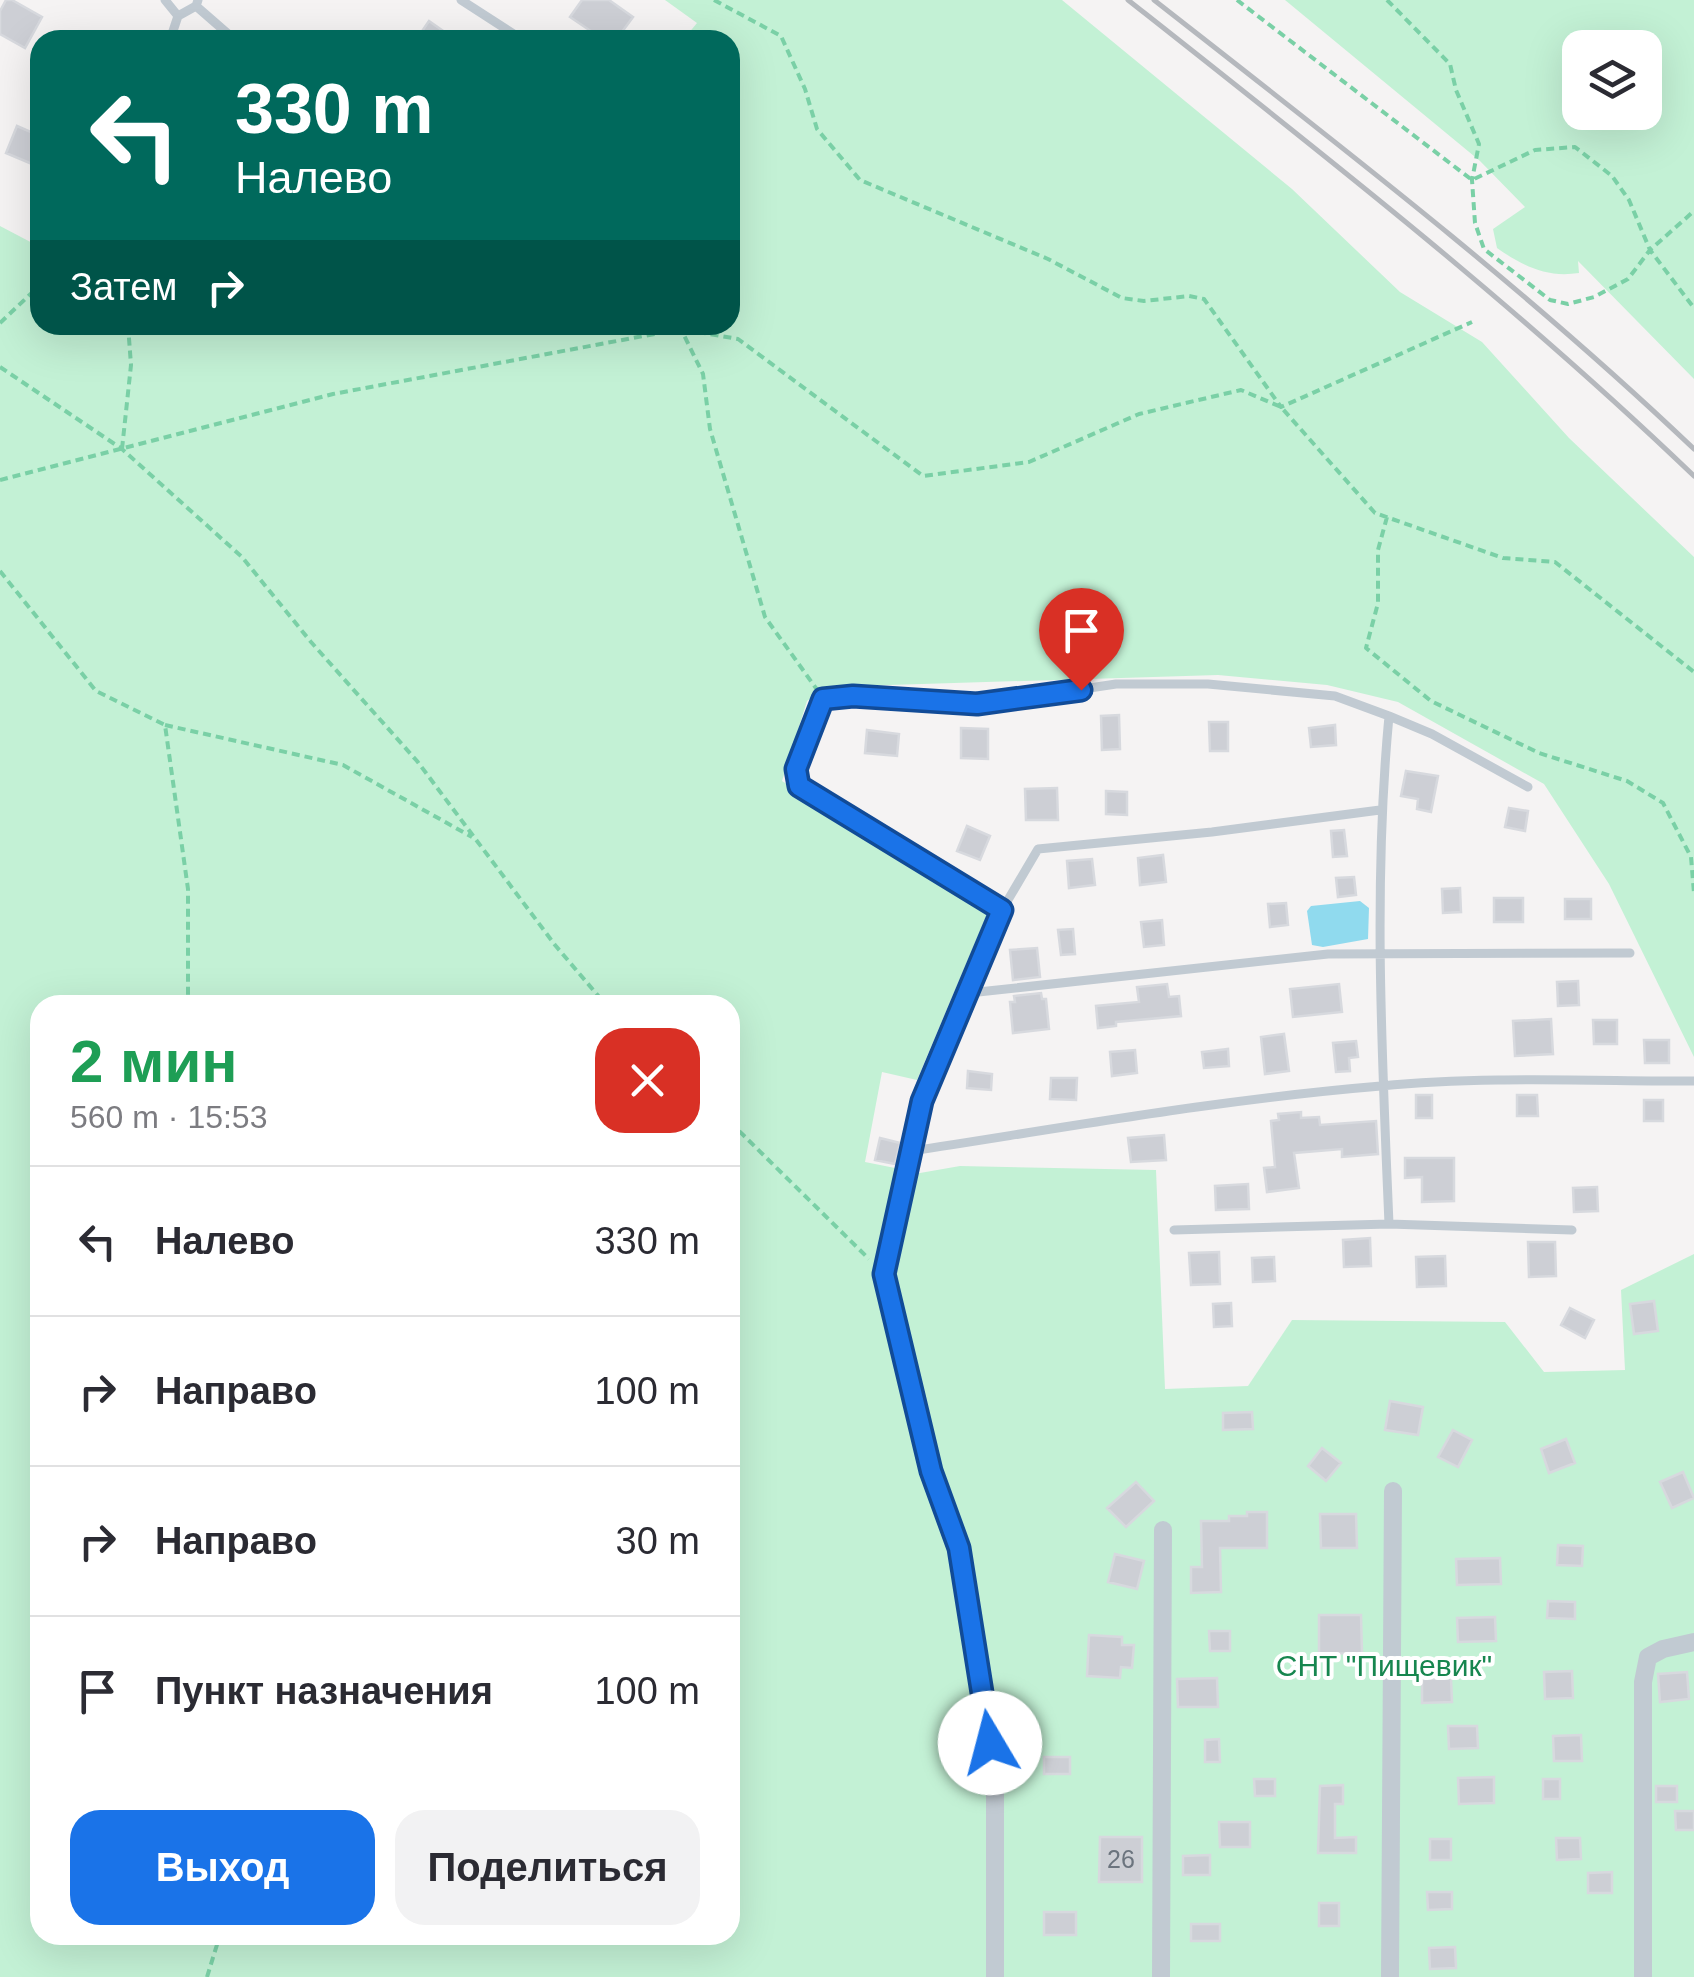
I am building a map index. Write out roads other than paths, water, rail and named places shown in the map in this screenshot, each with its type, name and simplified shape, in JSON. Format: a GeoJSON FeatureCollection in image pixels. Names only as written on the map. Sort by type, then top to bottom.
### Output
{"type":"FeatureCollection","features":[{"type":"Feature","properties":{"kind":"street"},"geometry":{"type":"LineString","coordinates":[[995,1977],[994,1778],[975,1638],[959,1548],[931,1471],[884,1274],[922,1101],[1002,910]]}},
{"type":"Feature","properties":{"kind":"street"},"geometry":{"type":"LineString","coordinates":[[1390,1977],[1392,1491]]}},
{"type":"Feature","properties":{"kind":"street"},"geometry":{"type":"LineString","coordinates":[[1161,1977],[1163,1530]]}},
{"type":"Feature","properties":{"kind":"street"},"geometry":{"type":"LineString","coordinates":[[1644,1977],[1643,1682],[1648,1657],[1662,1648],[1694,1642]]}},
{"type":"Feature","properties":{"kind":"lane"},"geometry":{"type":"LineString","coordinates":[[165,0],[178,16]]}},
{"type":"Feature","properties":{"kind":"lane"},"geometry":{"type":"LineString","coordinates":[[461,0],[508,30]]}},
{"type":"Feature","properties":{"kind":"lane"},"geometry":{"type":"LineString","coordinates":[[173,30],[178,16],[197,3],[225,30]]}},
{"type":"Feature","properties":{"kind":"lane"},"geometry":{"type":"LineString","coordinates":[[1380,810],[1038,849],[1002,910],[799,786],[796,769],[823,699],[853,696],[977,704],[1116,684],[1208,684],[1335,696],[1432,734],[1528,787]]}},
{"type":"Feature","properties":{"kind":"lane"},"geometry":{"type":"LineString","coordinates":[[1389,716],[1380,810],[1389,1224]]}},
{"type":"Feature","properties":{"kind":"lane"},"geometry":{"type":"LineString","coordinates":[[969,993],[1328,954],[1630,953]]}},
{"type":"Feature","properties":{"kind":"lane"},"geometry":{"type":"LineString","coordinates":[[912,1151],[1383,1085],[1694,1081]]}},
{"type":"Feature","properties":{"kind":"lane"},"geometry":{"type":"LineString","coordinates":[[1174,1230],[1389,1224],[1572,1230]]}},
{"type":"Feature","properties":{"kind":"water"},"geometry":{"type":"Polygon","coordinates":[[[1360,901],[1369,908],[1368,939],[1323,947],[1312,945],[1307,911],[1311,906],[1360,901]]]}},
{"type":"Feature","properties":{"kind":"railway"},"geometry":{"type":"LineString","coordinates":[[1128,0],[1488,291],[1694,476]]}},
{"type":"Feature","properties":{"kind":"railway"},"geometry":{"type":"LineString","coordinates":[[1154,0],[1497,274],[1694,449]]}},
{"type":"Feature","properties":{"kind":"park label","name":"СНТ \"Пищевик\""},"geometry":{"type":"Point","coordinates":[1384,1665]}}]}
